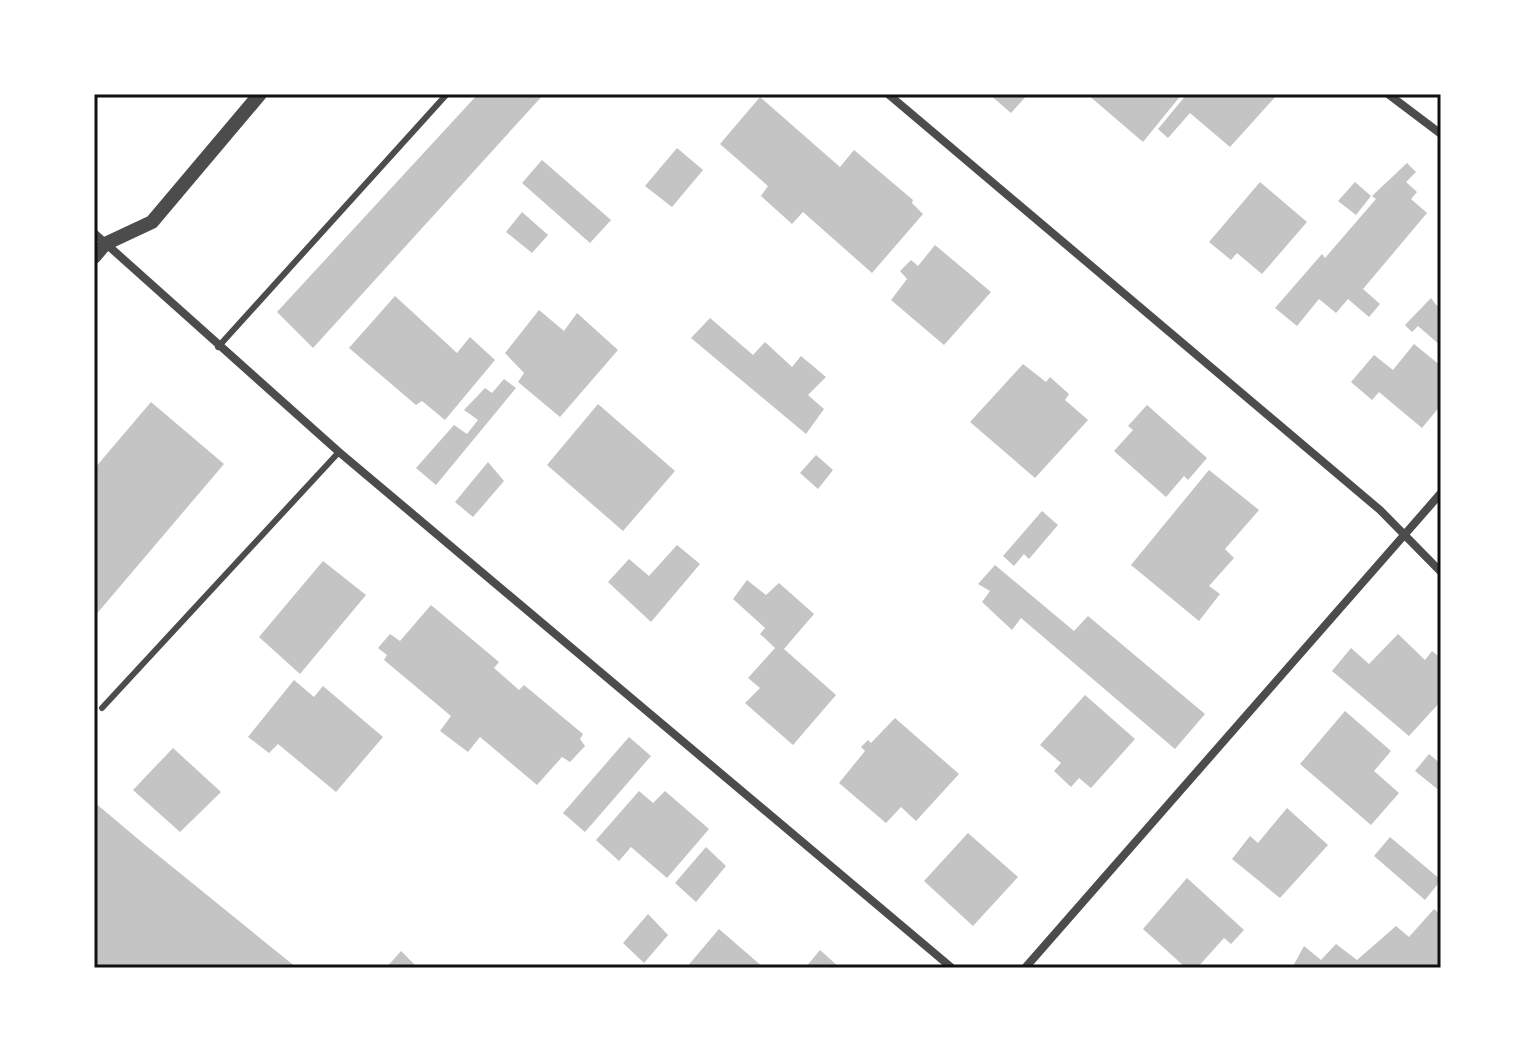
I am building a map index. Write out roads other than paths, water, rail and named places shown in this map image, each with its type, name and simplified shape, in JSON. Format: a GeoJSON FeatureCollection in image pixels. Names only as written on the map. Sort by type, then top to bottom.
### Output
{"type":"FeatureCollection","features":[{"type":"Feature","properties":{"kind":"street"},"geometry":{"type":"LineString","coordinates":[[100,238],[152,222],[260,94]]}},
{"type":"Feature","properties":{"kind":"street"},"geometry":{"type":"LineString","coordinates":[[888,94],[1380,510],[1441,572]]}},
{"type":"Feature","properties":{"kind":"street"},"geometry":{"type":"LineString","coordinates":[[1388,94],[1441,134]]}},
{"type":"Feature","properties":{"kind":"street"},"geometry":{"type":"LineString","coordinates":[[94,257],[100,238]]}},
{"type":"Feature","properties":{"kind":"street"},"geometry":{"type":"LineString","coordinates":[[100,238],[218,347],[339,452],[952,968]]}},
{"type":"Feature","properties":{"kind":"street"},"geometry":{"type":"LineString","coordinates":[[1025,968],[1441,493]]}},
{"type":"Feature","properties":{"kind":"lane"},"geometry":{"type":"LineString","coordinates":[[218,347],[447,94]]}},
{"type":"Feature","properties":{"kind":"lane"},"geometry":{"type":"LineString","coordinates":[[102,708],[339,452]]}}]}
